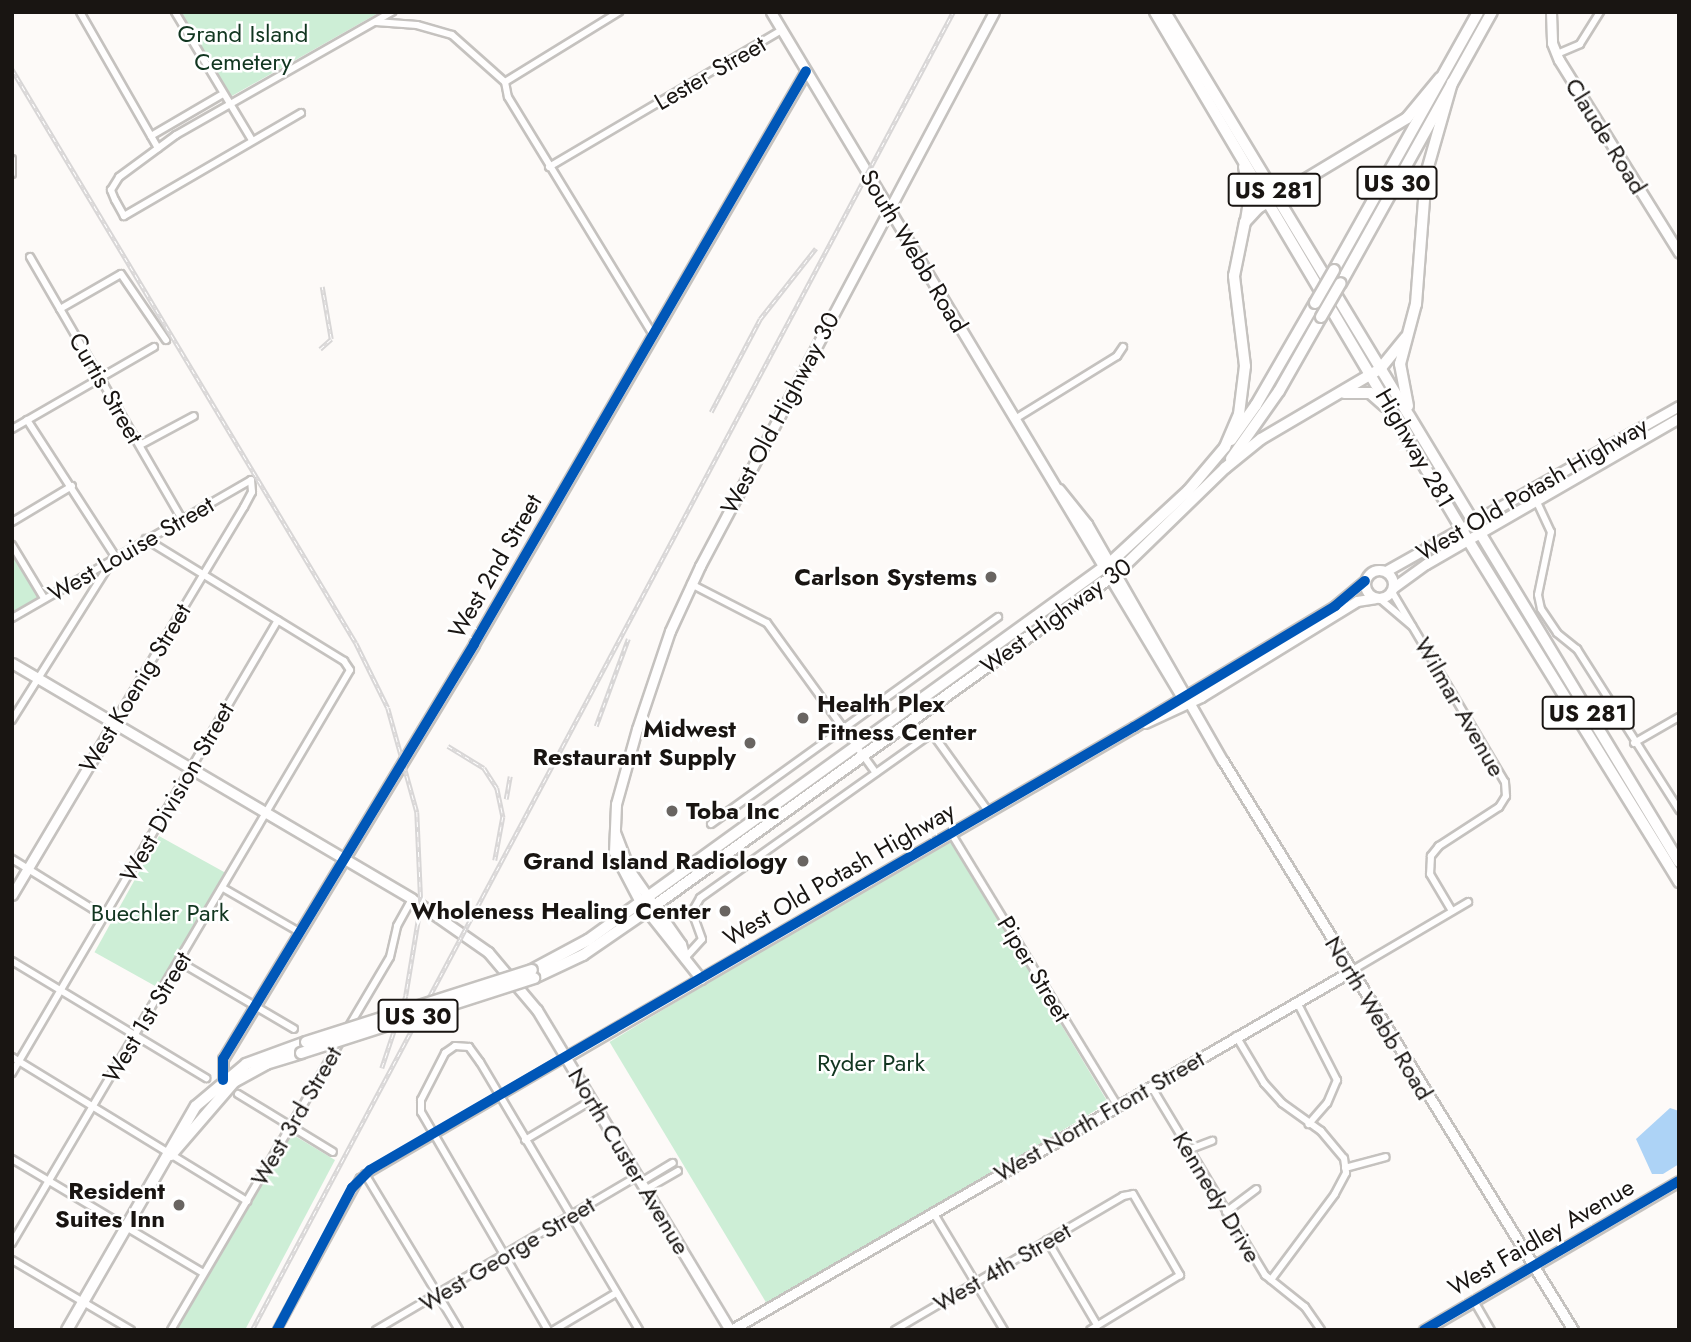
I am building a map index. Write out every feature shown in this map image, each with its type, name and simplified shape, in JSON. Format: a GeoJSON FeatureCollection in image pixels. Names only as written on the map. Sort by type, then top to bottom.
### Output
{"type":"FeatureCollection","features":[{"type":"Feature","properties":{"kind":"highway","name":"Highway 281"},"geometry":{"type":"LineString","coordinates":[[1155,12],[1233,142],[1273,199]]}},
{"type":"Feature","properties":{"kind":"highway","name":"Highway 281"},"geometry":{"type":"LineString","coordinates":[[1165,12],[1466,525],[1468,540],[1679,882]]}},
{"type":"Feature","properties":{"kind":"highway"},"geometry":{"type":"LineString","coordinates":[[1245,222],[1273,199],[1406,118],[1440,78]]}},
{"type":"Feature","properties":{"kind":"highway"},"geometry":{"type":"LineString","coordinates":[[1420,446],[1400,386],[1406,337],[1419,283],[1426,174],[1452,83]]}},
{"type":"Feature","properties":{"kind":"highway"},"geometry":{"type":"LineString","coordinates":[[1225,447],[1245,384],[1234,276],[1245,222],[1248,185],[1233,142]]}},
{"type":"Feature","properties":{"kind":"highway"},"geometry":{"type":"LineString","coordinates":[[1225,468],[1261,439],[1375,371],[1406,337]]}},
{"type":"Feature","properties":{"kind":"highway"},"geometry":{"type":"LineString","coordinates":[[1326,401],[1354,390],[1370,393],[1420,446]]}},
{"type":"Feature","properties":{"kind":"highway","name":"West Highway 30"},"geometry":{"type":"LineString","coordinates":[[647,904],[856,745],[1106,566],[1188,491],[1225,447]]}},
{"type":"Feature","properties":{"kind":"highway","name":"West Highway 30"},"geometry":{"type":"LineString","coordinates":[[225,1084],[254,1060],[533,974],[647,904],[863,755],[1113,576],[1225,468]]}},
{"type":"Feature","properties":{"kind":"highway","name":"Highway 281"},"geometry":{"type":"LineString","coordinates":[[1466,525],[1479,534],[1679,862]]}},
{"type":"Feature","properties":{"kind":"highway","name":"West 2nd Street"},"geometry":{"type":"LineString","coordinates":[[66,1330],[171,1155],[225,1084]]}},
{"type":"Feature","properties":{"kind":"main road","name":"West Highway 30"},"geometry":{"type":"LineString","coordinates":[[1225,447],[1256,405],[1334,271],[1478,12]]}},
{"type":"Feature","properties":{"kind":"main road","name":"West Highway 30"},"geometry":{"type":"LineString","coordinates":[[1225,468],[1279,391],[1492,12]]}},
{"type":"Feature","properties":{"kind":"street"},"geometry":{"type":"LineString","coordinates":[[79,12],[158,148]]}},
{"type":"Feature","properties":{"kind":"street"},"geometry":{"type":"LineString","coordinates":[[175,12],[252,140]]}},
{"type":"Feature","properties":{"kind":"street"},"geometry":{"type":"LineString","coordinates":[[301,113],[124,216],[111,190],[119,177],[228,102],[392,12]]}},
{"type":"Feature","properties":{"kind":"street"},"geometry":{"type":"LineString","coordinates":[[505,82],[619,12]]}},
{"type":"Feature","properties":{"kind":"street","name":"South Webb Road"},"geometry":{"type":"LineString","coordinates":[[771,12],[1015,419],[1059,489],[1074,504],[1106,566],[1185,698]]}},
{"type":"Feature","properties":{"kind":"street","name":"West Old Highway 30"},"geometry":{"type":"LineString","coordinates":[[701,979],[685,958],[681,944],[647,904],[629,871],[615,832],[616,804],[637,729],[691,584],[994,12]]}},
{"type":"Feature","properties":{"kind":"street","name":"Claude Road"},"geometry":{"type":"LineString","coordinates":[[1551,12],[1557,54],[1679,253]]}},
{"type":"Feature","properties":{"kind":"street"},"geometry":{"type":"LineString","coordinates":[[1557,54],[1580,44],[1600,12]]}},
{"type":"Feature","properties":{"kind":"street"},"geometry":{"type":"LineString","coordinates":[[373,21],[417,25],[452,35],[505,82],[508,97],[653,335]]}},
{"type":"Feature","properties":{"kind":"street","name":"Lester Street"},"geometry":{"type":"LineString","coordinates":[[550,167],[782,30]]}},
{"type":"Feature","properties":{"kind":"street","name":"West 2nd Street"},"geometry":{"type":"LineString","coordinates":[[225,1084],[221,1062],[346,860],[806,71]]}},
{"type":"Feature","properties":{"kind":"street"},"geometry":{"type":"LineString","coordinates":[[151,136],[223,94]]}},
{"type":"Feature","properties":{"kind":"street"},"geometry":{"type":"LineString","coordinates":[[12,159],[12,174]]}},
{"type":"Feature","properties":{"kind":"street","name":"Curtis Street"},"geometry":{"type":"LineString","coordinates":[[30,257],[182,519]]}},
{"type":"Feature","properties":{"kind":"street"},"geometry":{"type":"LineString","coordinates":[[60,309],[117,275],[126,275],[166,340]]}},
{"type":"Feature","properties":{"kind":"street"},"geometry":{"type":"LineString","coordinates":[[12,429],[154,346]]}},
{"type":"Feature","properties":{"kind":"street"},"geometry":{"type":"LineString","coordinates":[[1015,419],[1117,356],[1124,347]]}},
{"type":"Feature","properties":{"kind":"street","name":"West Old Potash Highway"},"geometry":{"type":"LineString","coordinates":[[1386,571],[1679,406]]}},
{"type":"Feature","properties":{"kind":"street"},"geometry":{"type":"LineString","coordinates":[[140,445],[194,416]]}},
{"type":"Feature","properties":{"kind":"street","name":"West Old Potash Highway"},"geometry":{"type":"LineString","coordinates":[[1393,590],[1468,540],[1679,418]]}},
{"type":"Feature","properties":{"kind":"street"},"geometry":{"type":"LineString","coordinates":[[12,720],[89,590],[115,556],[27,420]]}},
{"type":"Feature","properties":{"kind":"street"},"geometry":{"type":"LineString","coordinates":[[1617,454],[1617,446],[1648,423]]}},
{"type":"Feature","properties":{"kind":"street"},"geometry":{"type":"LineString","coordinates":[[1561,485],[1592,454]]}},
{"type":"Feature","properties":{"kind":"street","name":"West Louise Street"},"geometry":{"type":"LineString","coordinates":[[12,618],[80,576],[251,481]]}},
{"type":"Feature","properties":{"kind":"street","name":"West Koenig Street"},"geometry":{"type":"LineString","coordinates":[[12,895],[244,507],[252,492],[251,481]]}},
{"type":"Feature","properties":{"kind":"street"},"geometry":{"type":"LineString","coordinates":[[12,522],[72,486]]}},
{"type":"Feature","properties":{"kind":"street"},"geometry":{"type":"LineString","coordinates":[[1536,500],[1550,532],[1538,596],[1541,609],[1577,649],[1634,743],[1679,810]]}},
{"type":"Feature","properties":{"kind":"street"},"geometry":{"type":"LineString","coordinates":[[146,539],[201,577],[278,620]]}},
{"type":"Feature","properties":{"kind":"street"},"geometry":{"type":"LineString","coordinates":[[12,545],[44,598]]}},
{"type":"Feature","properties":{"kind":"street"},"geometry":{"type":"LineString","coordinates":[[1372,571],[1386,571],[1393,590],[1378,599],[1366,590],[1365,581],[1372,571]]}},
{"type":"Feature","properties":{"kind":"street"},"geometry":{"type":"LineString","coordinates":[[80,576],[89,590]]}},
{"type":"Feature","properties":{"kind":"street","name":"West Old Potash Highway"},"geometry":{"type":"LineString","coordinates":[[566,1057],[1185,698],[1324,613],[1365,581]]}},
{"type":"Feature","properties":{"kind":"street"},"geometry":{"type":"LineString","coordinates":[[691,584],[767,623],[876,773]]}},
{"type":"Feature","properties":{"kind":"street","name":"Wilmar Avenue"},"geometry":{"type":"LineString","coordinates":[[1393,590],[1501,773],[1506,789],[1502,803],[1493,813],[1439,846],[1431,856],[1430,874],[1452,911]]}},
{"type":"Feature","properties":{"kind":"street","name":"West Old Potash Highway"},"geometry":{"type":"LineString","coordinates":[[1185,698],[1244,672],[1357,601],[1378,599]]}},
{"type":"Feature","properties":{"kind":"street","name":"Wilmar Avenue"},"geometry":{"type":"LineString","coordinates":[[1378,599],[1413,628]]}},
{"type":"Feature","properties":{"kind":"street"},"geometry":{"type":"LineString","coordinates":[[1289,646],[1290,639],[1324,613]]}},
{"type":"Feature","properties":{"kind":"street"},"geometry":{"type":"LineString","coordinates":[[710,824],[998,617]]}},
{"type":"Feature","properties":{"kind":"street","name":"West 1st Street"},"geometry":{"type":"LineString","coordinates":[[12,1243],[346,683],[351,670],[344,661],[278,620]]}},
{"type":"Feature","properties":{"kind":"street","name":"West Division Street"},"geometry":{"type":"LineString","coordinates":[[12,1073],[16,1059],[60,990],[278,620]]}},
{"type":"Feature","properties":{"kind":"street"},"geometry":{"type":"LineString","coordinates":[[1244,672],[1271,649],[1270,645]]}},
{"type":"Feature","properties":{"kind":"street","name":"North Custer Avenue"},"geometry":{"type":"LineString","coordinates":[[12,663],[412,899],[467,935],[523,990],[730,1330]]}},
{"type":"Feature","properties":{"kind":"street","name":"North Webb Road"},"geometry":{"type":"LineString","coordinates":[[1185,698],[1573,1330]]}},
{"type":"Feature","properties":{"kind":"street"},"geometry":{"type":"LineString","coordinates":[[1634,743],[1679,717]]}},
{"type":"Feature","properties":{"kind":"street"},"geometry":{"type":"LineString","coordinates":[[685,958],[702,939],[692,912],[696,903],[932,733],[988,811]]}},
{"type":"Feature","properties":{"kind":"street","name":"Piper Street"},"geometry":{"type":"LineString","coordinates":[[951,833],[1117,1105]]}},
{"type":"Feature","properties":{"kind":"street"},"geometry":{"type":"LineString","coordinates":[[12,859],[104,916]]}},
{"type":"Feature","properties":{"kind":"street"},"geometry":{"type":"LineString","coordinates":[[223,888],[302,934]]}},
{"type":"Feature","properties":{"kind":"street","name":"West 3rd Street"},"geometry":{"type":"LineString","coordinates":[[171,1330],[390,957],[397,926],[412,899]]}},
{"type":"Feature","properties":{"kind":"street","name":"West North Front Street"},"geometry":{"type":"LineString","coordinates":[[730,1330],[1468,902]]}},
{"type":"Feature","properties":{"kind":"street"},"geometry":{"type":"LineString","coordinates":[[12,961],[206,1078]]}},
{"type":"Feature","properties":{"kind":"street"},"geometry":{"type":"LineString","coordinates":[[180,962],[294,1030]]}},
{"type":"Feature","properties":{"kind":"street"},"geometry":{"type":"LineString","coordinates":[[1297,1002],[1337,1080],[1327,1103],[1309,1124]]}},
{"type":"Feature","properties":{"kind":"street"},"geometry":{"type":"LineString","coordinates":[[1236,1036],[1264,1083],[1335,1146],[1345,1168],[1335,1194],[1271,1280]]}},
{"type":"Feature","properties":{"kind":"street"},"geometry":{"type":"LineString","coordinates":[[548,1330],[433,1134],[421,1105],[445,1053],[455,1045],[469,1047],[639,1330]]}},
{"type":"Feature","properties":{"kind":"street"},"geometry":{"type":"LineString","coordinates":[[277,1330],[352,1188],[365,1174],[566,1057]]}},
{"type":"Feature","properties":{"kind":"street"},"geometry":{"type":"LineString","coordinates":[[16,1059],[247,1200]]}},
{"type":"Feature","properties":{"kind":"street","name":"Kennedy Drive"},"geometry":{"type":"LineString","coordinates":[[1151,1086],[1226,1212],[1271,1280],[1305,1307],[1321,1330]]}},
{"type":"Feature","properties":{"kind":"street"},"geometry":{"type":"LineString","coordinates":[[238,1094],[333,1152]]}},
{"type":"Feature","properties":{"kind":"street"},"geometry":{"type":"LineString","coordinates":[[525,1140],[592,1100]]}},
{"type":"Feature","properties":{"kind":"street"},"geometry":{"type":"LineString","coordinates":[[1188,1150],[1212,1141]]}},
{"type":"Feature","properties":{"kind":"street"},"geometry":{"type":"LineString","coordinates":[[1345,1168],[1386,1157]]}},
{"type":"Feature","properties":{"kind":"street"},"geometry":{"type":"LineString","coordinates":[[12,1159],[203,1273]]}},
{"type":"Feature","properties":{"kind":"street","name":"West George Street"},"geometry":{"type":"LineString","coordinates":[[641,1183],[673,1163]]}},
{"type":"Feature","properties":{"kind":"street","name":"West George Street"},"geometry":{"type":"LineString","coordinates":[[376,1330],[570,1216],[641,1183],[678,1171]]}},
{"type":"Feature","properties":{"kind":"street"},"geometry":{"type":"LineString","coordinates":[[365,1174],[459,1330]]}},
{"type":"Feature","properties":{"kind":"street","name":"West Faidley Avenue"},"geometry":{"type":"LineString","coordinates":[[1424,1330],[1679,1181]]}},
{"type":"Feature","properties":{"kind":"street"},"geometry":{"type":"LineString","coordinates":[[1226,1212],[1256,1189]]}},
{"type":"Feature","properties":{"kind":"street","name":"West 4th Street"},"geometry":{"type":"LineString","coordinates":[[895,1330],[1110,1204],[1133,1194],[1180,1275],[1097,1325]]}},
{"type":"Feature","properties":{"kind":"street"},"geometry":{"type":"LineString","coordinates":[[933,1212],[1004,1330]]}},
{"type":"Feature","properties":{"kind":"street"},"geometry":{"type":"LineString","coordinates":[[1047,1240],[1097,1325],[1090,1330]]}},
{"type":"Feature","properties":{"kind":"street"},"geometry":{"type":"LineString","coordinates":[[12,1260],[131,1330]]}},
{"type":"Feature","properties":{"kind":"street"},"geometry":{"type":"LineString","coordinates":[[554,1330],[616,1293]]}},
{"type":"Feature","properties":{"kind":"street"},"geometry":{"type":"LineString","coordinates":[[1474,1301],[1491,1330]]}},
{"type":"Feature","properties":{"kind":"street"},"geometry":{"type":"LineString","coordinates":[[908,1322],[912,1330]]}},
{"type":"Feature","properties":{"kind":"green space","name":"Grand Island Cemetery"},"geometry":{"type":"Polygon","coordinates":[[[180,12],[380,12],[230,97],[180,12]]]}},
{"type":"Feature","properties":{"kind":"green space"},"geometry":{"type":"Polygon","coordinates":[[[12,549],[41,598],[12,614],[12,549]]]}},
{"type":"Feature","properties":{"kind":"green space","name":"Buechler Park"},"geometry":{"type":"Polygon","coordinates":[[[159,836],[227,874],[163,990],[95,952],[159,836]]]}},
{"type":"Feature","properties":{"kind":"green space","name":"Ryder Park"},"geometry":{"type":"Polygon","coordinates":[[[949,838],[1108,1103],[769,1307],[610,1042],[949,838]]]}},
{"type":"Feature","properties":{"kind":"green space"},"geometry":{"type":"Polygon","coordinates":[[[290,1133],[335,1160],[245,1330],[175,1330],[290,1133]]]}},
{"type":"Feature","properties":{"kind":"water"},"geometry":{"type":"Polygon","coordinates":[[[1670,1108],[1679,1111],[1679,1164],[1663,1174],[1652,1174],[1636,1139],[1670,1108]]]}},
{"type":"Feature","properties":{"kind":"railway"},"geometry":{"type":"LineString","coordinates":[[252,1330],[953,12]]}},
{"type":"Feature","properties":{"kind":"railway"},"geometry":{"type":"LineString","coordinates":[[12,69],[356,643],[388,708],[417,812],[421,905],[406,996],[382,1068]]}},
{"type":"Feature","properties":{"kind":"railway"},"geometry":{"type":"LineString","coordinates":[[711,412],[760,319],[816,248]]}},
{"type":"Feature","properties":{"kind":"railway"},"geometry":{"type":"LineString","coordinates":[[320,349],[331,339],[322,287]]}},
{"type":"Feature","properties":{"kind":"railway"},"geometry":{"type":"LineString","coordinates":[[596,726],[628,639]]}},
{"type":"Feature","properties":{"kind":"railway"},"geometry":{"type":"LineString","coordinates":[[448,746],[484,768],[497,788],[503,817],[495,860]]}},
{"type":"Feature","properties":{"kind":"railway"},"geometry":{"type":"LineString","coordinates":[[506,799],[510,776]]}},
{"type":"Feature","properties":{"kind":"cycle path"},"geometry":{"type":"LineString","coordinates":[[223,1080],[223,1059],[474,644],[806,71]]}},
{"type":"Feature","properties":{"kind":"cycle path"},"geometry":{"type":"LineString","coordinates":[[277,1330],[352,1188],[370,1170],[1134,727],[1335,606],[1365,581]]}},
{"type":"Feature","properties":{"kind":"cycle path"},"geometry":{"type":"LineString","coordinates":[[1424,1330],[1679,1181]]}},
{"type":"Feature","properties":{"kind":"place","name":"Carlson Systems"},"geometry":{"type":"Point","coordinates":[991,577]}},
{"type":"Feature","properties":{"kind":"place","name":"Health Plex Fitness Center"},"geometry":{"type":"Point","coordinates":[803,718]}},
{"type":"Feature","properties":{"kind":"place","name":"Midwest Restaurant Supply"},"geometry":{"type":"Point","coordinates":[750,743]}},
{"type":"Feature","properties":{"kind":"place","name":"Toba Inc"},"geometry":{"type":"Point","coordinates":[672,811]}},
{"type":"Feature","properties":{"kind":"place","name":"Grand Island Radiology"},"geometry":{"type":"Point","coordinates":[803,861]}},
{"type":"Feature","properties":{"kind":"place","name":"Wholeness Healing Center"},"geometry":{"type":"Point","coordinates":[725,911]}},
{"type":"Feature","properties":{"kind":"place","name":"Resident Suites Inn"},"geometry":{"type":"Point","coordinates":[179,1205]}}]}
